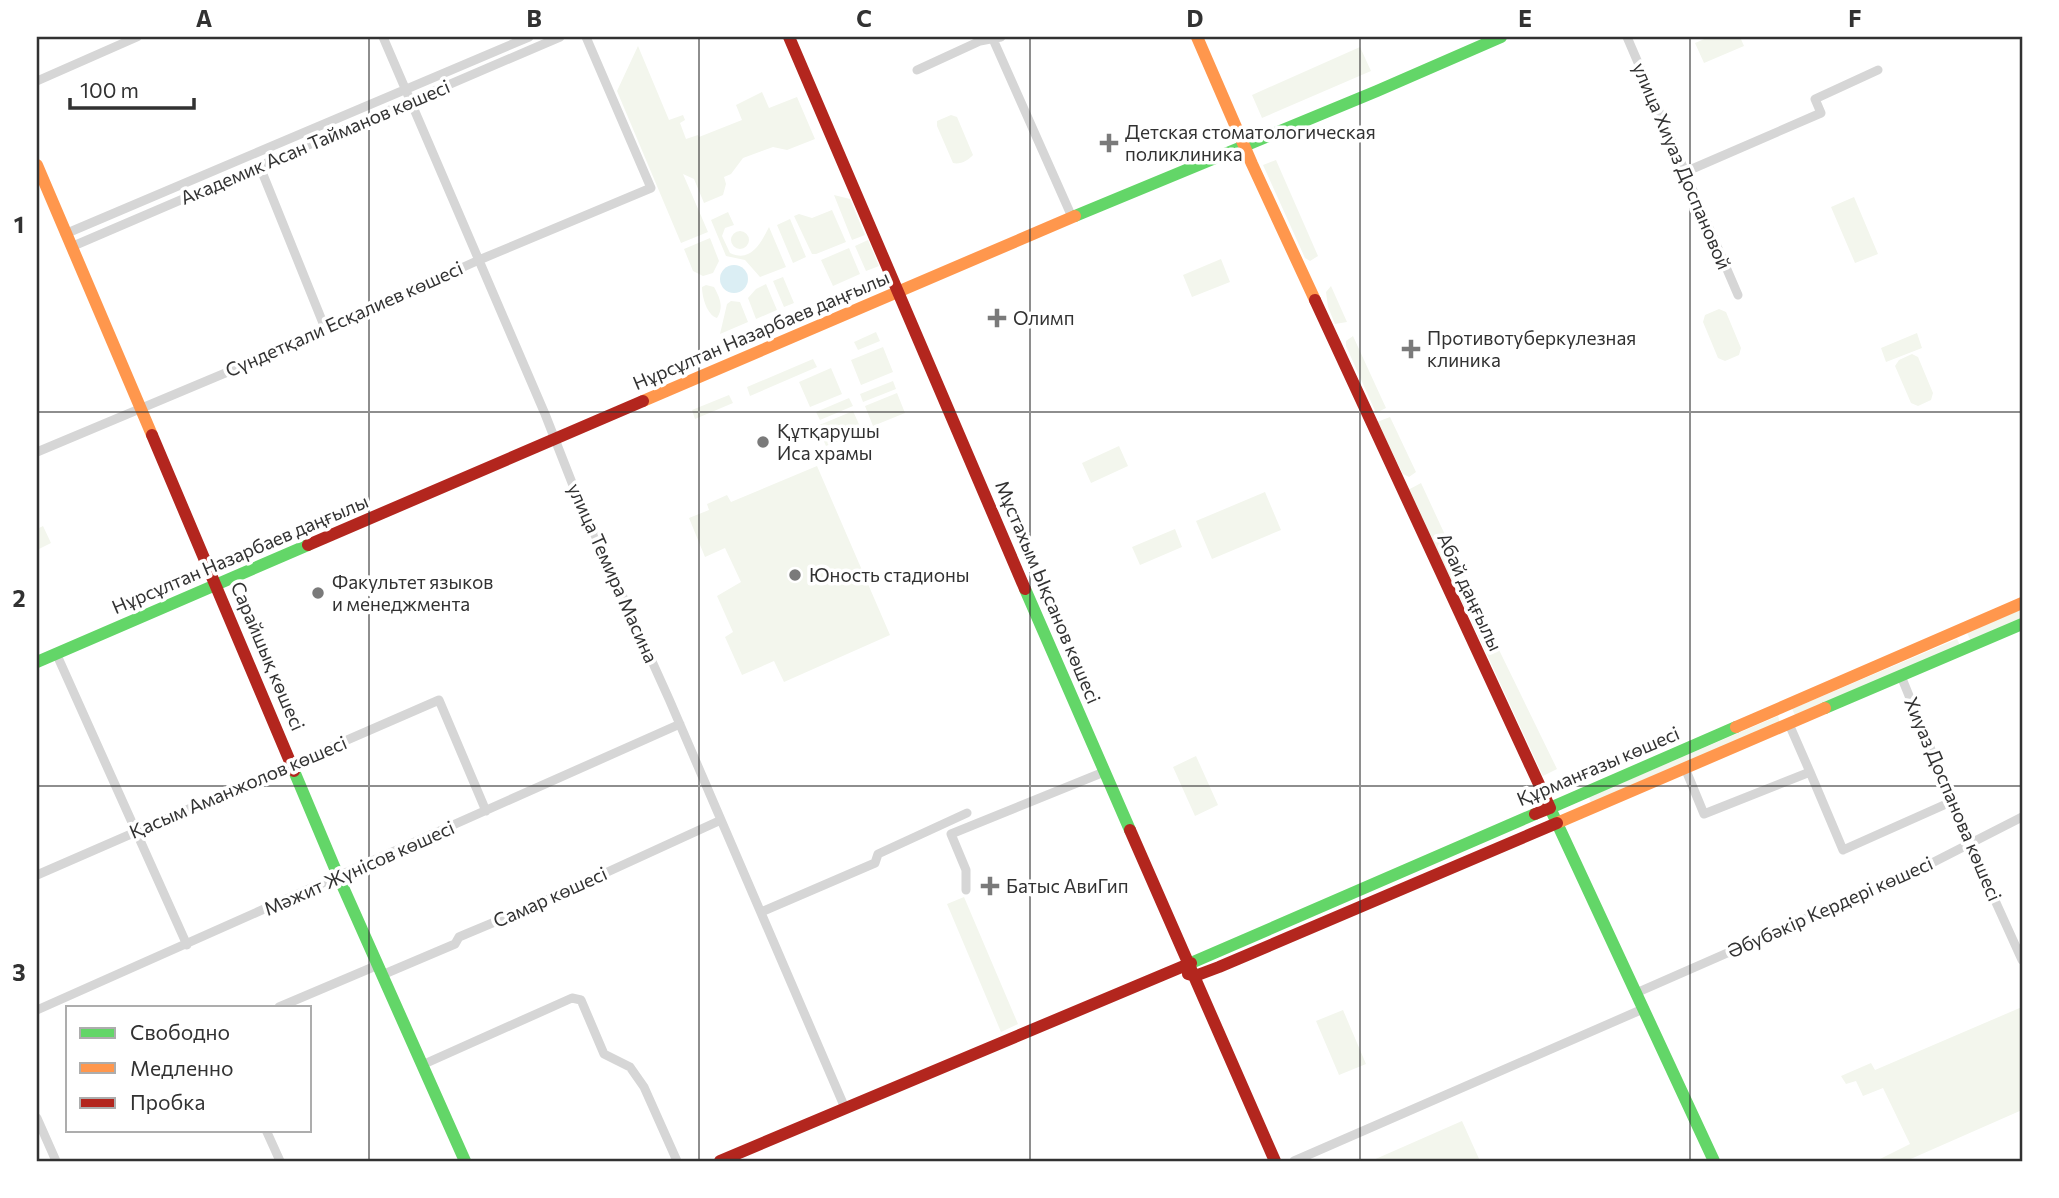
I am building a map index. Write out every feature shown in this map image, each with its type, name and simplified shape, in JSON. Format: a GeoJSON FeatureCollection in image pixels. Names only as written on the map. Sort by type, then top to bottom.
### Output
{"type":"FeatureCollection","features":[{"type":"Feature","properties":{"kind":"main road","name":"Мұстахым Ықсанов көшесі"},"geometry":{"type":"LineString","coordinates":[[789,37],[1104,772],[1275,1161]]}},
{"type":"Feature","properties":{"kind":"main road","name":"Абай даңғылы"},"geometry":{"type":"LineString","coordinates":[[1196,37],[1243,146],[1714,1161]]}},
{"type":"Feature","properties":{"kind":"main road","name":"Нұрсұлтан Назарбаев даңғылы"},"geometry":{"type":"LineString","coordinates":[[37,662],[1072,217],[1501,37]]}},
{"type":"Feature","properties":{"kind":"main road","name":"Сарайшық көшесі"},"geometry":{"type":"LineString","coordinates":[[37,165],[339,878],[464,1161]]}},
{"type":"Feature","properties":{"kind":"main road","name":"Құрманғазы көшесі"},"geometry":{"type":"LineString","coordinates":[[720,1161],[1174,970],[2022,604]]}},
{"type":"Feature","properties":{"kind":"main road","name":"Құрманғазы көшесі"},"geometry":{"type":"LineString","coordinates":[[1195,976],[2022,624]]}},
{"type":"Feature","properties":{"kind":"main road"},"geometry":{"type":"LineString","coordinates":[[1960,630],[1967,648]]}},
{"type":"Feature","properties":{"kind":"main road"},"geometry":{"type":"LineString","coordinates":[[1782,707],[1789,724]]}},
{"type":"Feature","properties":{"kind":"main road"},"geometry":{"type":"LineString","coordinates":[[1174,970],[1195,976]]}},
{"type":"Feature","properties":{"kind":"street"},"geometry":{"type":"LineString","coordinates":[[37,80],[137,37]]}},
{"type":"Feature","properties":{"kind":"street","name":"улица Темира Масина"},"geometry":{"type":"LineString","coordinates":[[383,37],[576,493],[680,724],[845,1108]]}},
{"type":"Feature","properties":{"kind":"street","name":"Академик Асан Тайманов көшесі"},"geometry":{"type":"LineString","coordinates":[[65,234],[529,37]]}},
{"type":"Feature","properties":{"kind":"street","name":"Академик Асан Тайманов көшесі"},"geometry":{"type":"LineString","coordinates":[[71,247],[559,37]]}},
{"type":"Feature","properties":{"kind":"street","name":"Сүндетқали Есқалиев көшесі"},"geometry":{"type":"LineString","coordinates":[[37,452],[268,355],[479,260],[651,188],[586,37]]}},
{"type":"Feature","properties":{"kind":"street","name":"улица Хиуаз Доспановой"},"geometry":{"type":"LineString","coordinates":[[1627,37],[1738,295]]}},
{"type":"Feature","properties":{"kind":"street"},"geometry":{"type":"LineString","coordinates":[[917,70],[980,41],[995,38],[1072,217]]}},
{"type":"Feature","properties":{"kind":"street"},"geometry":{"type":"LineString","coordinates":[[1685,172],[1821,113],[1815,99],[1878,70]]}},
{"type":"Feature","properties":{"kind":"street"},"geometry":{"type":"LineString","coordinates":[[260,167],[325,328]]}},
{"type":"Feature","properties":{"kind":"street"},"geometry":{"type":"LineString","coordinates":[[56,653],[187,944]]}},
{"type":"Feature","properties":{"kind":"street","name":"Хиуаз Доспанова көшесі"},"geometry":{"type":"LineString","coordinates":[[1901,676],[1969,843],[2022,960]]}},
{"type":"Feature","properties":{"kind":"street","name":"Қасым Аманжолов көшесі"},"geometry":{"type":"LineString","coordinates":[[37,875],[439,700],[486,811]]}},
{"type":"Feature","properties":{"kind":"street","name":"Мәжит Жүнісов көшесі"},"geometry":{"type":"LineString","coordinates":[[37,1010],[339,878],[680,724]]}},
{"type":"Feature","properties":{"kind":"street"},"geometry":{"type":"LineString","coordinates":[[1789,724],[1843,850],[1953,802]]}},
{"type":"Feature","properties":{"kind":"street"},"geometry":{"type":"LineString","coordinates":[[1685,768],[1704,814],[1810,772]]}},
{"type":"Feature","properties":{"kind":"street"},"geometry":{"type":"LineString","coordinates":[[966,890],[966,870],[951,834],[1104,772]]}},
{"type":"Feature","properties":{"kind":"street"},"geometry":{"type":"LineString","coordinates":[[761,912],[874,863],[878,855],[967,813]]}},
{"type":"Feature","properties":{"kind":"street","name":"Әбубәкір Кердері көшесі"},"geometry":{"type":"LineString","coordinates":[[1636,993],[1928,865],[2022,817]]}},
{"type":"Feature","properties":{"kind":"street","name":"Самар көшесі"},"geometry":{"type":"LineString","coordinates":[[282,1006],[455,944],[459,937],[721,820]]}},
{"type":"Feature","properties":{"kind":"street"},"geometry":{"type":"LineString","coordinates":[[422,1065],[572,998],[581,1000],[604,1054],[630,1067],[645,1087],[677,1161]]}},
{"type":"Feature","properties":{"kind":"street"},"geometry":{"type":"LineString","coordinates":[[1294,1161],[1643,1009]]}},
{"type":"Feature","properties":{"kind":"street"},"geometry":{"type":"LineString","coordinates":[[37,1118],[55,1161]]}},
{"type":"Feature","properties":{"kind":"street"},"geometry":{"type":"LineString","coordinates":[[267,1132],[280,1161]]}},
{"type":"Feature","properties":{"kind":"shaded area"},"geometry":{"type":"Polygon","coordinates":[[[1709,37],[1740,37],[1744,46],[1704,63],[1695,43],[1709,37]]]}},
{"type":"Feature","properties":{"kind":"shaded area"},"geometry":{"type":"Polygon","coordinates":[[[638,46],[669,120],[683,115],[685,120],[680,123],[686,139],[698,135],[699,137],[742,120],[736,105],[762,92],[769,108],[797,97],[815,139],[787,150],[773,147],[743,158],[731,174],[724,177],[726,184],[723,195],[704,203],[694,179],[683,174],[708,232],[681,243],[617,91],[638,46]]]}},
{"type":"Feature","properties":{"kind":"shaded area"},"geometry":{"type":"Polygon","coordinates":[[[1360,47],[1371,71],[1262,118],[1252,95],[1360,47]]]}},
{"type":"Feature","properties":{"kind":"shaded area"},"geometry":{"type":"Polygon","coordinates":[[[951,115],[957,117],[973,155],[959,163],[953,163],[937,126],[937,121],[951,115]]]}},
{"type":"Feature","properties":{"kind":"shaded area"},"geometry":{"type":"Polygon","coordinates":[[[1276,160],[1318,256],[1310,261],[1305,258],[1263,165],[1276,160]]]}},
{"type":"Feature","properties":{"kind":"shaded area"},"geometry":{"type":"Polygon","coordinates":[[[834,195],[850,199],[865,235],[852,240],[834,195]]]}},
{"type":"Feature","properties":{"kind":"shaded area"},"geometry":{"type":"Polygon","coordinates":[[[1854,197],[1878,254],[1855,263],[1831,207],[1854,197]]]}},
{"type":"Feature","properties":{"kind":"shaded area"},"geometry":{"type":"Polygon","coordinates":[[[832,210],[846,242],[812,254],[794,216],[799,214],[812,218],[832,210]]]}},
{"type":"Feature","properties":{"kind":"shaded area"},"geometry":{"type":"Polygon","coordinates":[[[728,212],[734,225],[725,228],[722,236],[730,253],[744,255],[754,250],[769,227],[786,267],[760,277],[745,260],[726,256],[711,220],[728,212]]]}},
{"type":"Feature","properties":{"kind":"shaded area"},"geometry":{"type":"Polygon","coordinates":[[[790,219],[806,257],[793,263],[777,225],[790,219]]]}},
{"type":"Feature","properties":{"kind":"shaded area"},"geometry":{"type":"Polygon","coordinates":[[[736,231],[744,231],[749,240],[747,247],[736,249],[731,244],[731,236],[736,231]]]}},
{"type":"Feature","properties":{"kind":"shaded area"},"geometry":{"type":"Polygon","coordinates":[[[710,238],[719,261],[713,273],[703,276],[693,271],[684,249],[710,238]]]}},
{"type":"Feature","properties":{"kind":"shaded area"},"geometry":{"type":"Polygon","coordinates":[[[868,240],[879,266],[866,271],[855,246],[868,240]]]}},
{"type":"Feature","properties":{"kind":"shaded area"},"geometry":{"type":"Polygon","coordinates":[[[849,248],[860,274],[833,286],[821,260],[849,248]]]}},
{"type":"Feature","properties":{"kind":"shaded area"},"geometry":{"type":"Polygon","coordinates":[[[1221,259],[1230,282],[1192,297],[1183,275],[1221,259]]]}},
{"type":"Feature","properties":{"kind":"shaded area"},"geometry":{"type":"Polygon","coordinates":[[[734,265],[744,269],[748,279],[744,289],[734,293],[724,289],[720,279],[724,269],[734,265]]]}},
{"type":"Feature","properties":{"kind":"shaded area"},"geometry":{"type":"Polygon","coordinates":[[[783,277],[794,303],[784,307],[773,281],[783,277]]]}},
{"type":"Feature","properties":{"kind":"shaded area"},"geometry":{"type":"Polygon","coordinates":[[[766,284],[777,310],[756,319],[748,298],[756,289],[766,284]]]}},
{"type":"Feature","properties":{"kind":"shaded area"},"geometry":{"type":"Polygon","coordinates":[[[1331,286],[1347,322],[1335,324],[1328,307],[1326,292],[1331,286]]]}},
{"type":"Feature","properties":{"kind":"shaded area"},"geometry":{"type":"Polygon","coordinates":[[[702,287],[714,287],[719,299],[721,306],[717,318],[710,313],[704,300],[702,287]]]}},
{"type":"Feature","properties":{"kind":"shaded area"},"geometry":{"type":"Polygon","coordinates":[[[731,301],[740,302],[748,322],[720,334],[727,304],[731,301]]]}},
{"type":"Feature","properties":{"kind":"shaded area"},"geometry":{"type":"Polygon","coordinates":[[[1719,309],[1726,312],[1741,348],[1739,355],[1725,361],[1718,358],[1703,322],[1705,315],[1719,309]]]}},
{"type":"Feature","properties":{"kind":"shaded area"},"geometry":{"type":"Polygon","coordinates":[[[876,332],[880,341],[858,350],[854,342],[876,332]]]}},
{"type":"Feature","properties":{"kind":"shaded area"},"geometry":{"type":"Polygon","coordinates":[[[1917,333],[1922,348],[1886,362],[1881,348],[1917,333]]]}},
{"type":"Feature","properties":{"kind":"shaded area"},"geometry":{"type":"Polygon","coordinates":[[[1353,336],[1386,408],[1376,413],[1346,346],[1346,341],[1353,336]]]}},
{"type":"Feature","properties":{"kind":"shaded area"},"geometry":{"type":"Polygon","coordinates":[[[883,347],[893,372],[861,385],[851,360],[883,347]]]}},
{"type":"Feature","properties":{"kind":"shaded area"},"geometry":{"type":"Polygon","coordinates":[[[1912,354],[1918,357],[1933,393],[1931,400],[1918,406],[1911,403],[1895,366],[1899,360],[1912,354]]]}},
{"type":"Feature","properties":{"kind":"shaded area"},"geometry":{"type":"Polygon","coordinates":[[[813,359],[817,367],[750,396],[747,387],[813,359]]]}},
{"type":"Feature","properties":{"kind":"shaded area"},"geometry":{"type":"Polygon","coordinates":[[[831,368],[842,394],[810,407],[799,382],[831,368]]]}},
{"type":"Feature","properties":{"kind":"shaded area"},"geometry":{"type":"Polygon","coordinates":[[[893,381],[896,389],[863,402],[860,394],[893,381]]]}},
{"type":"Feature","properties":{"kind":"shaded area"},"geometry":{"type":"Polygon","coordinates":[[[897,393],[905,413],[873,426],[865,406],[897,393]]]}},
{"type":"Feature","properties":{"kind":"shaded area"},"geometry":{"type":"Polygon","coordinates":[[[729,395],[733,403],[695,419],[692,410],[729,395]]]}},
{"type":"Feature","properties":{"kind":"shaded area"},"geometry":{"type":"Polygon","coordinates":[[[849,398],[853,406],[820,420],[816,412],[849,398]]]}},
{"type":"Feature","properties":{"kind":"shaded area"},"geometry":{"type":"Polygon","coordinates":[[[853,411],[862,431],[826,446],[817,426],[853,411]]]}},
{"type":"Feature","properties":{"kind":"shaded area"},"geometry":{"type":"Polygon","coordinates":[[[1390,417],[1416,472],[1409,477],[1403,474],[1377,422],[1390,417]]]}},
{"type":"Feature","properties":{"kind":"shaded area"},"geometry":{"type":"Polygon","coordinates":[[[1119,446],[1128,466],[1091,483],[1082,463],[1119,446]]]}},
{"type":"Feature","properties":{"kind":"shaded area"},"geometry":{"type":"Polygon","coordinates":[[[817,466],[890,635],[784,682],[774,661],[742,675],[725,637],[733,632],[717,596],[741,582],[725,548],[705,557],[689,518],[709,510],[707,504],[727,495],[731,502],[817,466]]]}},
{"type":"Feature","properties":{"kind":"shaded area"},"geometry":{"type":"Polygon","coordinates":[[[1421,483],[1478,606],[1466,610],[1408,490],[1421,483]]]}},
{"type":"Feature","properties":{"kind":"shaded area"},"geometry":{"type":"Polygon","coordinates":[[[1265,492],[1281,530],[1212,559],[1196,521],[1265,492]]]}},
{"type":"Feature","properties":{"kind":"shaded area"},"geometry":{"type":"Polygon","coordinates":[[[43,526],[51,543],[37,550],[37,529],[43,526]]]}},
{"type":"Feature","properties":{"kind":"shaded area"},"geometry":{"type":"Polygon","coordinates":[[[1175,529],[1182,547],[1140,565],[1132,547],[1175,529]]]}},
{"type":"Feature","properties":{"kind":"shaded area"},"geometry":{"type":"Polygon","coordinates":[[[2022,609],[2022,618],[1971,641],[1967,633],[2022,609]]]}},
{"type":"Feature","properties":{"kind":"shaded area"},"geometry":{"type":"Polygon","coordinates":[[[1482,615],[1557,769],[1543,776],[1472,622],[1482,615]]]}},
{"type":"Feature","properties":{"kind":"shaded area"},"geometry":{"type":"Polygon","coordinates":[[[1957,639],[1960,645],[1795,715],[1792,709],[1957,639]]]}},
{"type":"Feature","properties":{"kind":"shaded area"},"geometry":{"type":"Polygon","coordinates":[[[1778,716],[1780,722],[1591,803],[1589,797],[1778,716]]]}},
{"type":"Feature","properties":{"kind":"shaded area"},"geometry":{"type":"Polygon","coordinates":[[[1196,756],[1218,805],[1195,816],[1173,767],[1196,756]]]}},
{"type":"Feature","properties":{"kind":"shaded area"},"geometry":{"type":"Polygon","coordinates":[[[964,897],[1018,1024],[1001,1032],[947,904],[964,897]]]}},
{"type":"Feature","properties":{"kind":"shaded area"},"geometry":{"type":"Polygon","coordinates":[[[2022,1007],[2022,1110],[1906,1161],[1876,1161],[1910,1144],[1883,1088],[1863,1096],[1856,1081],[1846,1084],[1841,1076],[1871,1063],[1875,1070],[2022,1007]]]}},
{"type":"Feature","properties":{"kind":"shaded area"},"geometry":{"type":"Polygon","coordinates":[[[1343,1010],[1366,1064],[1339,1075],[1316,1021],[1343,1010]]]}},
{"type":"Feature","properties":{"kind":"shaded area"},"geometry":{"type":"Polygon","coordinates":[[[1462,1121],[1480,1161],[1371,1161],[1462,1121]]]}},
{"type":"Feature","properties":{"kind":"traffic: fast"},"geometry":{"type":"LineString","coordinates":[[1075,216],[1501,37]]}},
{"type":"Feature","properties":{"kind":"traffic: fast"},"geometry":{"type":"LineString","coordinates":[[37,662],[308,545]]}},
{"type":"Feature","properties":{"kind":"traffic: fast"},"geometry":{"type":"LineString","coordinates":[[1025,589],[1130,830]]}},
{"type":"Feature","properties":{"kind":"traffic: fast"},"geometry":{"type":"LineString","coordinates":[[1825,708],[2022,624]]}},
{"type":"Feature","properties":{"kind":"traffic: fast"},"geometry":{"type":"LineString","coordinates":[[1714,1161],[1550,808],[1736,727]]}},
{"type":"Feature","properties":{"kind":"traffic: fast"},"geometry":{"type":"LineString","coordinates":[[294,771],[465,1161]]}},
{"type":"Feature","properties":{"kind":"traffic: fast"},"geometry":{"type":"LineString","coordinates":[[1191,963],[1535,814]]}},
{"type":"Feature","properties":{"kind":"traffic: slow"},"geometry":{"type":"LineString","coordinates":[[1197,37],[1315,300]]}},
{"type":"Feature","properties":{"kind":"traffic: slow"},"geometry":{"type":"LineString","coordinates":[[37,165],[152,435]]}},
{"type":"Feature","properties":{"kind":"traffic: slow"},"geometry":{"type":"LineString","coordinates":[[643,401],[1075,216]]}},
{"type":"Feature","properties":{"kind":"traffic: slow"},"geometry":{"type":"LineString","coordinates":[[1736,727],[2022,603]]}},
{"type":"Feature","properties":{"kind":"traffic: slow"},"geometry":{"type":"LineString","coordinates":[[1557,823],[1825,708]]}},
{"type":"Feature","properties":{"kind":"traffic: jam"},"geometry":{"type":"LineString","coordinates":[[789,37],[1025,589]]}},
{"type":"Feature","properties":{"kind":"traffic: jam"},"geometry":{"type":"LineString","coordinates":[[1315,300],[1550,808],[1535,814]]}},
{"type":"Feature","properties":{"kind":"traffic: jam"},"geometry":{"type":"LineString","coordinates":[[308,545],[643,401]]}},
{"type":"Feature","properties":{"kind":"traffic: jam"},"geometry":{"type":"LineString","coordinates":[[152,435],[294,771]]}},
{"type":"Feature","properties":{"kind":"traffic: jam"},"geometry":{"type":"LineString","coordinates":[[1188,974],[1195,976],[1219,967],[1557,823]]}},
{"type":"Feature","properties":{"kind":"traffic: jam"},"geometry":{"type":"LineString","coordinates":[[1130,830],[1275,1161]]}},
{"type":"Feature","properties":{"kind":"traffic: jam"},"geometry":{"type":"LineString","coordinates":[[720,1161],[1191,963]]}},
{"type":"Feature","properties":{"kind":"place","name":"Детская стоматологическая поликлиника"},"geometry":{"type":"Point","coordinates":[1109,143]}},
{"type":"Feature","properties":{"kind":"place","name":"Олимп"},"geometry":{"type":"Point","coordinates":[997,318]}},
{"type":"Feature","properties":{"kind":"place","name":"Противотуберкулезная клиника"},"geometry":{"type":"Point","coordinates":[1411,349]}},
{"type":"Feature","properties":{"kind":"place","name":"Құтқарушы Иса храмы"},"geometry":{"type":"Point","coordinates":[763,442]}},
{"type":"Feature","properties":{"kind":"place","name":"Юность стадионы"},"geometry":{"type":"Point","coordinates":[795,575]}},
{"type":"Feature","properties":{"kind":"place","name":"Факультет языков и менеджмента"},"geometry":{"type":"Point","coordinates":[318,593]}},
{"type":"Feature","properties":{"kind":"place","name":"Батыс АвиГип"},"geometry":{"type":"Point","coordinates":[990,886]}}]}
